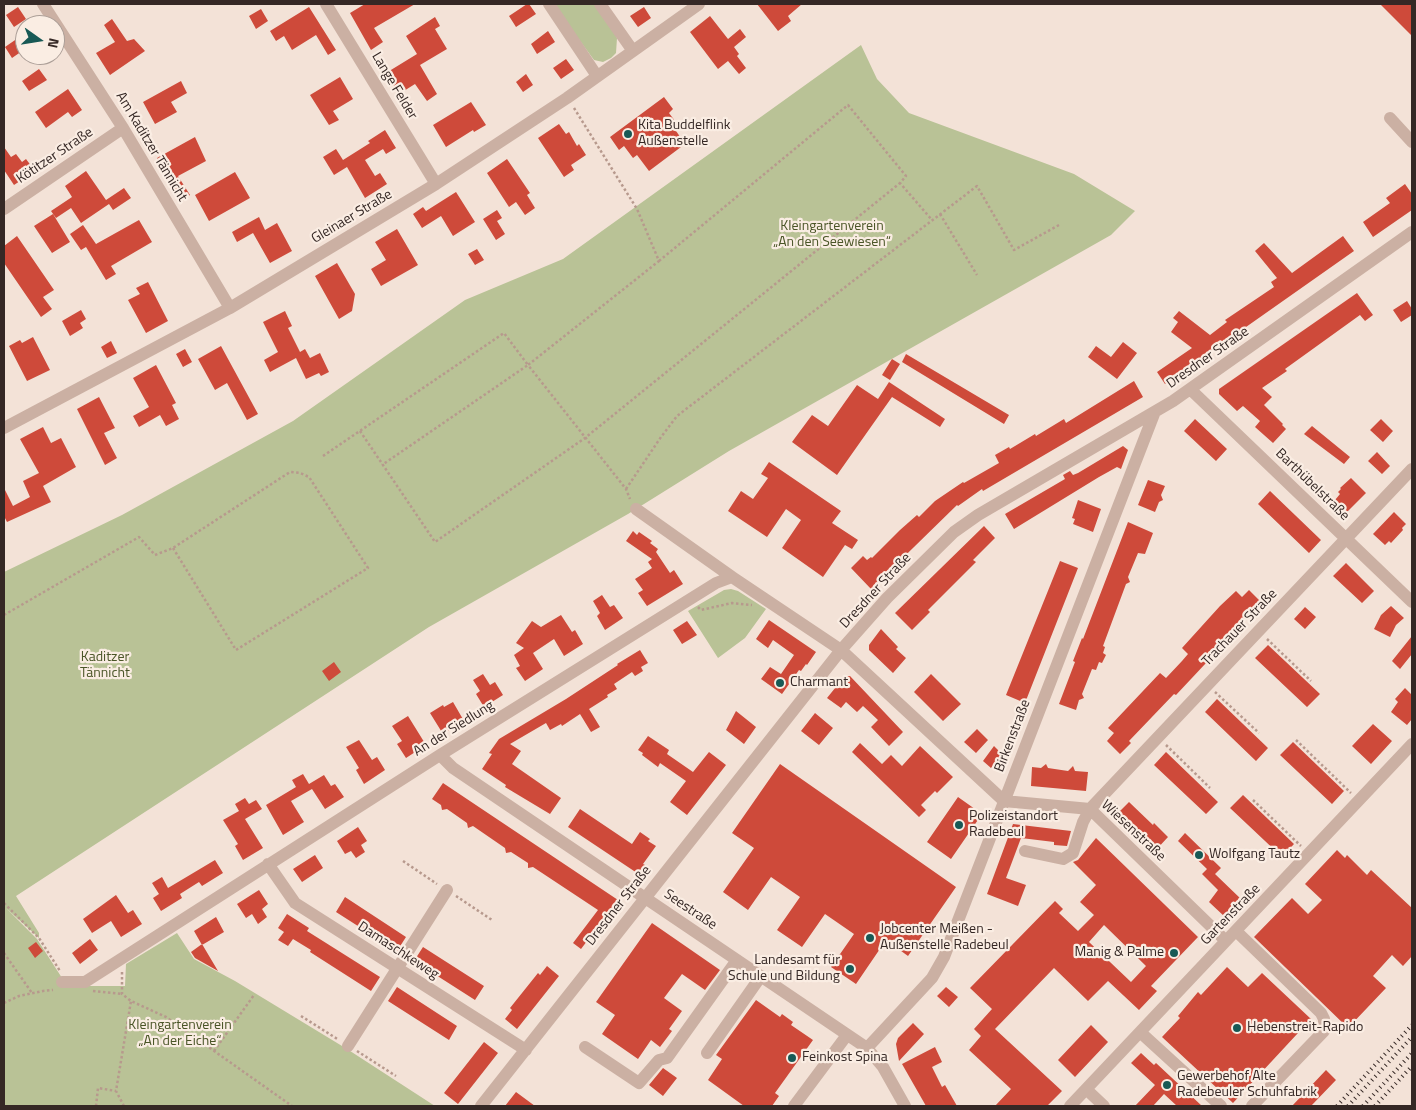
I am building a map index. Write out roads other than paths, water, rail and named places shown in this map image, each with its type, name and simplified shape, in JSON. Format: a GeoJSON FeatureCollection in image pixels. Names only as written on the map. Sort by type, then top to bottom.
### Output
{"type":"FeatureCollection","features":[{"type":"Feature","properties":{"kind":"street","name":"Am Kaditzer Tännicht"},"geometry":{"type":"LineString","coordinates":[[43,4],[123,128],[230,308]]}},
{"type":"Feature","properties":{"kind":"street","name":"Lange Felder"},"geometry":{"type":"LineString","coordinates":[[326,4],[436,184]]}},
{"type":"Feature","properties":{"kind":"street"},"geometry":{"type":"LineString","coordinates":[[549,4],[597,76]]}},
{"type":"Feature","properties":{"kind":"street"},"geometry":{"type":"LineString","coordinates":[[600,4],[633,51]]}},
{"type":"Feature","properties":{"kind":"street","name":"Gleinaer Straße"},"geometry":{"type":"LineString","coordinates":[[4,428],[230,308],[436,184],[568,98],[699,4]]}},
{"type":"Feature","properties":{"kind":"street"},"geometry":{"type":"LineString","coordinates":[[1390,118],[1412,142]]}},
{"type":"Feature","properties":{"kind":"street","name":"Kötitzer Straße"},"geometry":{"type":"LineString","coordinates":[[4,209],[123,128]]}},
{"type":"Feature","properties":{"kind":"street","name":"Dresdner Straße"},"geometry":{"type":"LineString","coordinates":[[482,1105],[841,650],[887,598],[954,532],[978,515],[1154,414],[1412,232]]}},
{"type":"Feature","properties":{"kind":"street","name":"Barthübelstraße"},"geometry":{"type":"LineString","coordinates":[[1190,389],[1412,602]]}},
{"type":"Feature","properties":{"kind":"street","name":"Birkenstraße"},"geometry":{"type":"LineString","coordinates":[[867,1048],[932,978],[944,957],[1154,414]]}},
{"type":"Feature","properties":{"kind":"street","name":"Trachauer Straße"},"geometry":{"type":"LineString","coordinates":[[1090,809],[1412,469]]}},
{"type":"Feature","properties":{"kind":"street"},"geometry":{"type":"LineString","coordinates":[[636,509],[732,577],[841,650],[1004,801]]}},
{"type":"Feature","properties":{"kind":"street","name":"An der Siedlung"},"geometry":{"type":"LineString","coordinates":[[65,982],[85,982],[268,864],[689,599],[716,583],[732,577]]}},
{"type":"Feature","properties":{"kind":"street","name":"Gartenstraße"},"geometry":{"type":"LineString","coordinates":[[1070,1106],[1412,744]]}},
{"type":"Feature","properties":{"kind":"street","name":"Seestraße"},"geometry":{"type":"LineString","coordinates":[[440,755],[453,768],[867,1048],[883,1067],[905,1106]]}},
{"type":"Feature","properties":{"kind":"street","name":"Wiesenstraße"},"geometry":{"type":"LineString","coordinates":[[1004,801],[1090,809],[1226,941]]}},
{"type":"Feature","properties":{"kind":"street"},"geometry":{"type":"LineString","coordinates":[[1025,851],[1063,859],[1068,857],[1076,848],[1083,822],[1090,809]]}},
{"type":"Feature","properties":{"kind":"street","name":"Damaschkeweg"},"geometry":{"type":"LineString","coordinates":[[268,864],[295,903],[526,1050]]}},
{"type":"Feature","properties":{"kind":"street"},"geometry":{"type":"LineString","coordinates":[[348,1046],[447,890]]}},
{"type":"Feature","properties":{"kind":"street"},"geometry":{"type":"LineString","coordinates":[[1236,931],[1321,1013],[1324,1019],[1324,1031],[1252,1106]]}},
{"type":"Feature","properties":{"kind":"street"},"geometry":{"type":"LineString","coordinates":[[585,1048],[640,1083],[658,1060],[667,1058],[737,960]]}},
{"type":"Feature","properties":{"kind":"street"},"geometry":{"type":"LineString","coordinates":[[707,1053],[761,976]]}},
{"type":"Feature","properties":{"kind":"street"},"geometry":{"type":"LineString","coordinates":[[1140,1032],[1221,1106]]}},
{"type":"Feature","properties":{"kind":"street"},"geometry":{"type":"LineString","coordinates":[[794,1106],[846,1034]]}},
{"type":"Feature","properties":{"kind":"street"},"geometry":{"type":"LineString","coordinates":[[1086,1089],[1104,1106]]}},
{"type":"Feature","properties":{"kind":"railway"},"geometry":{"type":"LineString","coordinates":[[1337,1106],[1412,1025]]}},
{"type":"Feature","properties":{"kind":"railway"},"geometry":{"type":"LineString","coordinates":[[1348,1106],[1412,1037]]}},
{"type":"Feature","properties":{"kind":"railway"},"geometry":{"type":"LineString","coordinates":[[1363,1106],[1412,1053]]}},
{"type":"Feature","properties":{"kind":"railway"},"geometry":{"type":"LineString","coordinates":[[1375,1106],[1412,1066]]}},
{"type":"Feature","properties":{"kind":"place","name":"Kita Buddelflink Außenstelle"},"geometry":{"type":"Point","coordinates":[628,134]}},
{"type":"Feature","properties":{"kind":"place","name":"Charmant"},"geometry":{"type":"Point","coordinates":[780,683]}},
{"type":"Feature","properties":{"kind":"place","name":"Polizeistandort Radebeul"},"geometry":{"type":"Point","coordinates":[959,825]}},
{"type":"Feature","properties":{"kind":"place","name":"Wolfgang Tautz"},"geometry":{"type":"Point","coordinates":[1199,855]}},
{"type":"Feature","properties":{"kind":"place","name":"Jobcenter Meißen - Außenstelle Radebeul"},"geometry":{"type":"Point","coordinates":[870,938]}},
{"type":"Feature","properties":{"kind":"place","name":"Manig & Palme"},"geometry":{"type":"Point","coordinates":[1174,953]}},
{"type":"Feature","properties":{"kind":"place","name":"Landesamt für Schule und Bildung"},"geometry":{"type":"Point","coordinates":[850,969]}},
{"type":"Feature","properties":{"kind":"place","name":"Hebenstreit-Rapido"},"geometry":{"type":"Point","coordinates":[1237,1028]}},
{"type":"Feature","properties":{"kind":"place","name":"Feinkost Spina"},"geometry":{"type":"Point","coordinates":[792,1058]}},
{"type":"Feature","properties":{"kind":"place","name":"Gewerbehof Alte Radebeuler Schuhfabrik"},"geometry":{"type":"Point","coordinates":[1167,1085]}},
{"type":"Feature","properties":{"kind":"park label","name":"Kleingartenverein „An den Seewiesen“"},"geometry":{"type":"Point","coordinates":[832,236]}},
{"type":"Feature","properties":{"kind":"park label","name":"Kaditzer Tännicht"},"geometry":{"type":"Point","coordinates":[105,666]}},
{"type":"Feature","properties":{"kind":"park label","name":"Kleingartenverein „An der Eiche“"},"geometry":{"type":"Point","coordinates":[180,1034]}}]}
